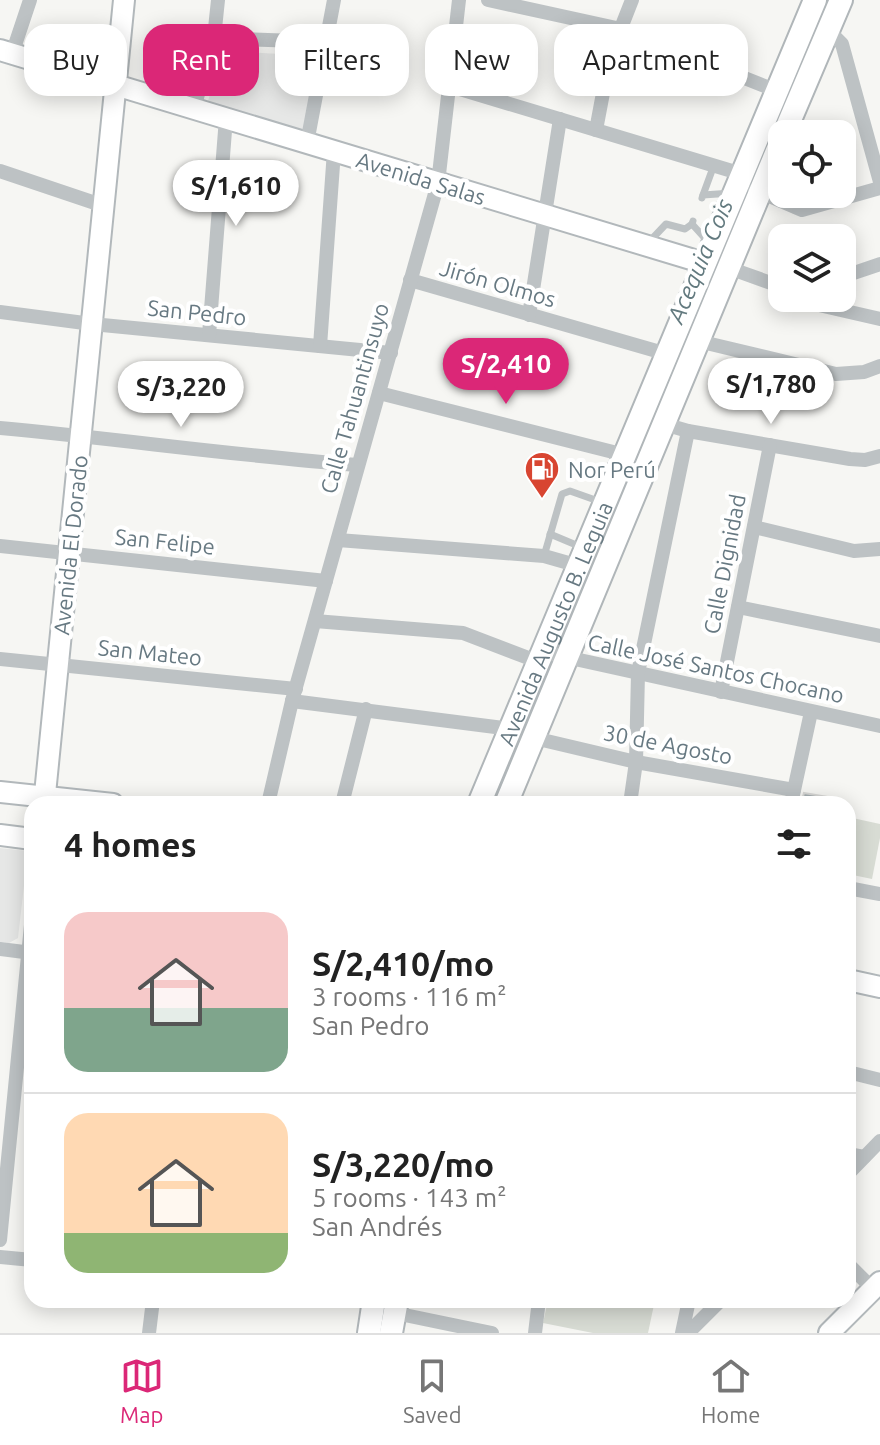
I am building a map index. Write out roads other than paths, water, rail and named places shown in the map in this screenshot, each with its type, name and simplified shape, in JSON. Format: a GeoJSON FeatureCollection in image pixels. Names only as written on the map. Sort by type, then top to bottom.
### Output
{"type":"FeatureCollection","features":[{"type":"Feature","properties":{"kind":"main road","name":"Avenida Augusto B. Leguia"},"geometry":{"type":"LineString","coordinates":[[509,796],[729,268],[745,186],[777,91],[815,0]]}},
{"type":"Feature","properties":{"kind":"main road","name":"Avenida Augusto B. Leguia"},"geometry":{"type":"LineString","coordinates":[[790,120],[841,0]]}},
{"type":"Feature","properties":{"kind":"main road","name":"Avenida Augusto B. Leguia"},"geometry":{"type":"LineString","coordinates":[[482,796],[708,255],[745,186],[768,156]]}},
{"type":"Feature","properties":{"kind":"main road"},"geometry":{"type":"LineString","coordinates":[[369,1333],[373,1308]]}},
{"type":"Feature","properties":{"kind":"street"},"geometry":{"type":"LineString","coordinates":[[6,52],[30,0]]}},
{"type":"Feature","properties":{"kind":"street","name":"Avenida El Dorado"},"geometry":{"type":"LineString","coordinates":[[121,24],[124,0]]}},
{"type":"Feature","properties":{"kind":"street"},"geometry":{"type":"LineString","coordinates":[[215,24],[218,0]]}},
{"type":"Feature","properties":{"kind":"street"},"geometry":{"type":"LineString","coordinates":[[329,24],[334,0]]}},
{"type":"Feature","properties":{"kind":"street","name":"Calle Tahuantinsuyo"},"geometry":{"type":"LineString","coordinates":[[456,24],[459,0]]}},
{"type":"Feature","properties":{"kind":"street"},"geometry":{"type":"LineString","coordinates":[[488,0],[598,24]]}},
{"type":"Feature","properties":{"kind":"street"},"geometry":{"type":"LineString","coordinates":[[623,24],[632,0]]}},
{"type":"Feature","properties":{"kind":"street"},"geometry":{"type":"LineString","coordinates":[[483,96],[714,165],[745,186],[802,210],[880,185],[877,159],[842,44],[828,30]]}},
{"type":"Feature","properties":{"kind":"street"},"geometry":{"type":"LineString","coordinates":[[748,79],[777,91]]}},
{"type":"Feature","properties":{"kind":"street","name":"Avenida Salas"},"geometry":{"type":"LineString","coordinates":[[127,88],[645,246],[708,255]]}},
{"type":"Feature","properties":{"kind":"street","name":"Avenida El Dorado"},"geometry":{"type":"LineString","coordinates":[[45,796],[114,96]]}},
{"type":"Feature","properties":{"kind":"street"},"geometry":{"type":"LineString","coordinates":[[194,108],[197,96]]}},
{"type":"Feature","properties":{"kind":"street"},"geometry":{"type":"LineString","coordinates":[[307,143],[315,96]]}},
{"type":"Feature","properties":{"kind":"street","name":"Calle Tahuantinsuyo"},"geometry":{"type":"LineString","coordinates":[[270,796],[294,695],[438,183],[449,96]]}},
{"type":"Feature","properties":{"kind":"street"},"geometry":{"type":"LineString","coordinates":[[596,130],[602,96]]}},
{"type":"Feature","properties":{"kind":"street"},"geometry":{"type":"LineString","coordinates":[[209,335],[226,118]]}},
{"type":"Feature","properties":{"kind":"street"},"geometry":{"type":"LineString","coordinates":[[529,315],[560,119]]}},
{"type":"Feature","properties":{"kind":"street"},"geometry":{"type":"LineString","coordinates":[[320,346],[334,151]]}},
{"type":"Feature","properties":{"kind":"street"},"geometry":{"type":"LineString","coordinates":[[0,171],[104,206]]}},
{"type":"Feature","properties":{"kind":"street"},"geometry":{"type":"LineString","coordinates":[[856,272],[880,264]]}},
{"type":"Feature","properties":{"kind":"street"},"geometry":{"type":"LineString","coordinates":[[729,268],[768,282]]}},
{"type":"Feature","properties":{"kind":"street","name":"Jirón Olmos"},"geometry":{"type":"LineString","coordinates":[[410,280],[667,354]]}},
{"type":"Feature","properties":{"kind":"street","name":"San Pedro"},"geometry":{"type":"LineString","coordinates":[[0,312],[391,353]]}},
{"type":"Feature","properties":{"kind":"street"},"geometry":{"type":"LineString","coordinates":[[850,312],[880,319]]}},
{"type":"Feature","properties":{"kind":"street"},"geometry":{"type":"LineString","coordinates":[[698,341],[836,374],[864,372],[880,366]]}},
{"type":"Feature","properties":{"kind":"street"},"geometry":{"type":"LineString","coordinates":[[379,393],[625,455]]}},
{"type":"Feature","properties":{"kind":"street"},"geometry":{"type":"LineString","coordinates":[[664,424],[688,431],[850,459],[865,460],[880,456]]}},
{"type":"Feature","properties":{"kind":"street"},"geometry":{"type":"LineString","coordinates":[[0,428],[81,435],[248,457],[358,465]]}},
{"type":"Feature","properties":{"kind":"street"},"geometry":{"type":"LineString","coordinates":[[631,796],[636,762],[638,673],[688,431]]}},
{"type":"Feature","properties":{"kind":"street","name":"Calle Dignidad"},"geometry":{"type":"LineString","coordinates":[[721,692],[770,445]]}},
{"type":"Feature","properties":{"kind":"street"},"geometry":{"type":"LineString","coordinates":[[754,527],[854,551],[880,549]]}},
{"type":"Feature","properties":{"kind":"street"},"geometry":{"type":"LineString","coordinates":[[338,540],[582,557]]}},
{"type":"Feature","properties":{"kind":"street","name":"San Felipe"},"geometry":{"type":"LineString","coordinates":[[0,546],[326,581]]}},
{"type":"Feature","properties":{"kind":"street"},"geometry":{"type":"LineString","coordinates":[[738,607],[880,636]]}},
{"type":"Feature","properties":{"kind":"street"},"geometry":{"type":"LineString","coordinates":[[315,621],[463,633],[542,656]]}},
{"type":"Feature","properties":{"kind":"street","name":"Calle José Santos Chocano"},"geometry":{"type":"LineString","coordinates":[[542,656],[566,658],[880,726]]}},
{"type":"Feature","properties":{"kind":"street","name":"San Mateo"},"geometry":{"type":"LineString","coordinates":[[0,659],[294,695],[366,709],[511,729]]}},
{"type":"Feature","properties":{"kind":"street"},"geometry":{"type":"LineString","coordinates":[[344,796],[366,709]]}},
{"type":"Feature","properties":{"kind":"street"},"geometry":{"type":"LineString","coordinates":[[793,796],[811,712]]}},
{"type":"Feature","properties":{"kind":"street","name":"30 de Agosto"},"geometry":{"type":"LineString","coordinates":[[534,738],[789,796]]}},
{"type":"Feature","properties":{"kind":"street"},"geometry":{"type":"LineString","coordinates":[[0,792],[24,796]]}},
{"type":"Feature","properties":{"kind":"street"},"geometry":{"type":"LineString","coordinates":[[0,835],[24,838]]}},
{"type":"Feature","properties":{"kind":"street"},"geometry":{"type":"LineString","coordinates":[[856,890],[880,894]]}},
{"type":"Feature","properties":{"kind":"street"},"geometry":{"type":"LineString","coordinates":[[0,949],[24,952]]}},
{"type":"Feature","properties":{"kind":"street"},"geometry":{"type":"LineString","coordinates":[[856,982],[880,987]]}},
{"type":"Feature","properties":{"kind":"street"},"geometry":{"type":"LineString","coordinates":[[0,1240],[8,1068],[24,1044]]}},
{"type":"Feature","properties":{"kind":"street"},"geometry":{"type":"LineString","coordinates":[[856,1074],[880,1080]]}},
{"type":"Feature","properties":{"kind":"street"},"geometry":{"type":"LineString","coordinates":[[856,1166],[880,1141]]}},
{"type":"Feature","properties":{"kind":"street"},"geometry":{"type":"LineString","coordinates":[[856,1156],[864,1157]]}},
{"type":"Feature","properties":{"kind":"street"},"geometry":{"type":"LineString","coordinates":[[0,1257],[24,1259]]}},
{"type":"Feature","properties":{"kind":"street"},"geometry":{"type":"LineString","coordinates":[[856,1270],[876,1286],[856,1306]]}},
{"type":"Feature","properties":{"kind":"street"},"geometry":{"type":"LineString","coordinates":[[149,1333],[152,1308]]}},
{"type":"Feature","properties":{"kind":"street"},"geometry":{"type":"LineString","coordinates":[[535,1333],[538,1308]]}},
{"type":"Feature","properties":{"kind":"street"},"geometry":{"type":"LineString","coordinates":[[685,1333],[688,1308]]}},
{"type":"Feature","properties":{"kind":"street"},"geometry":{"type":"LineString","coordinates":[[685,1333],[712,1308]]}},
{"type":"Feature","properties":{"kind":"street"},"geometry":{"type":"LineString","coordinates":[[829,1333],[854,1308]]}},
{"type":"Feature","properties":{"kind":"street"},"geometry":{"type":"LineString","coordinates":[[394,1315],[492,1333]]}},
{"type":"Feature","properties":{"kind":"lane"},"geometry":{"type":"LineString","coordinates":[[714,165],[702,196],[745,186]]}},
{"type":"Feature","properties":{"kind":"lane"},"geometry":{"type":"LineString","coordinates":[[645,246],[666,224],[685,229],[693,222],[708,255]]}},
{"type":"Feature","properties":{"kind":"lane"},"geometry":{"type":"LineString","coordinates":[[544,556],[562,494],[566,492],[605,504]]}},
{"type":"Feature","properties":{"kind":"lane"},"geometry":{"type":"LineString","coordinates":[[550,534],[582,557]]}},
{"type":"Feature","properties":{"kind":"place","name":"Nor Perú"},"geometry":{"type":"Point","coordinates":[542,500]}},
{"type":"Feature","properties":{"kind":"water label","name":"Acequia Cois"},"geometry":{"type":"Point","coordinates":[700,261]}}]}
